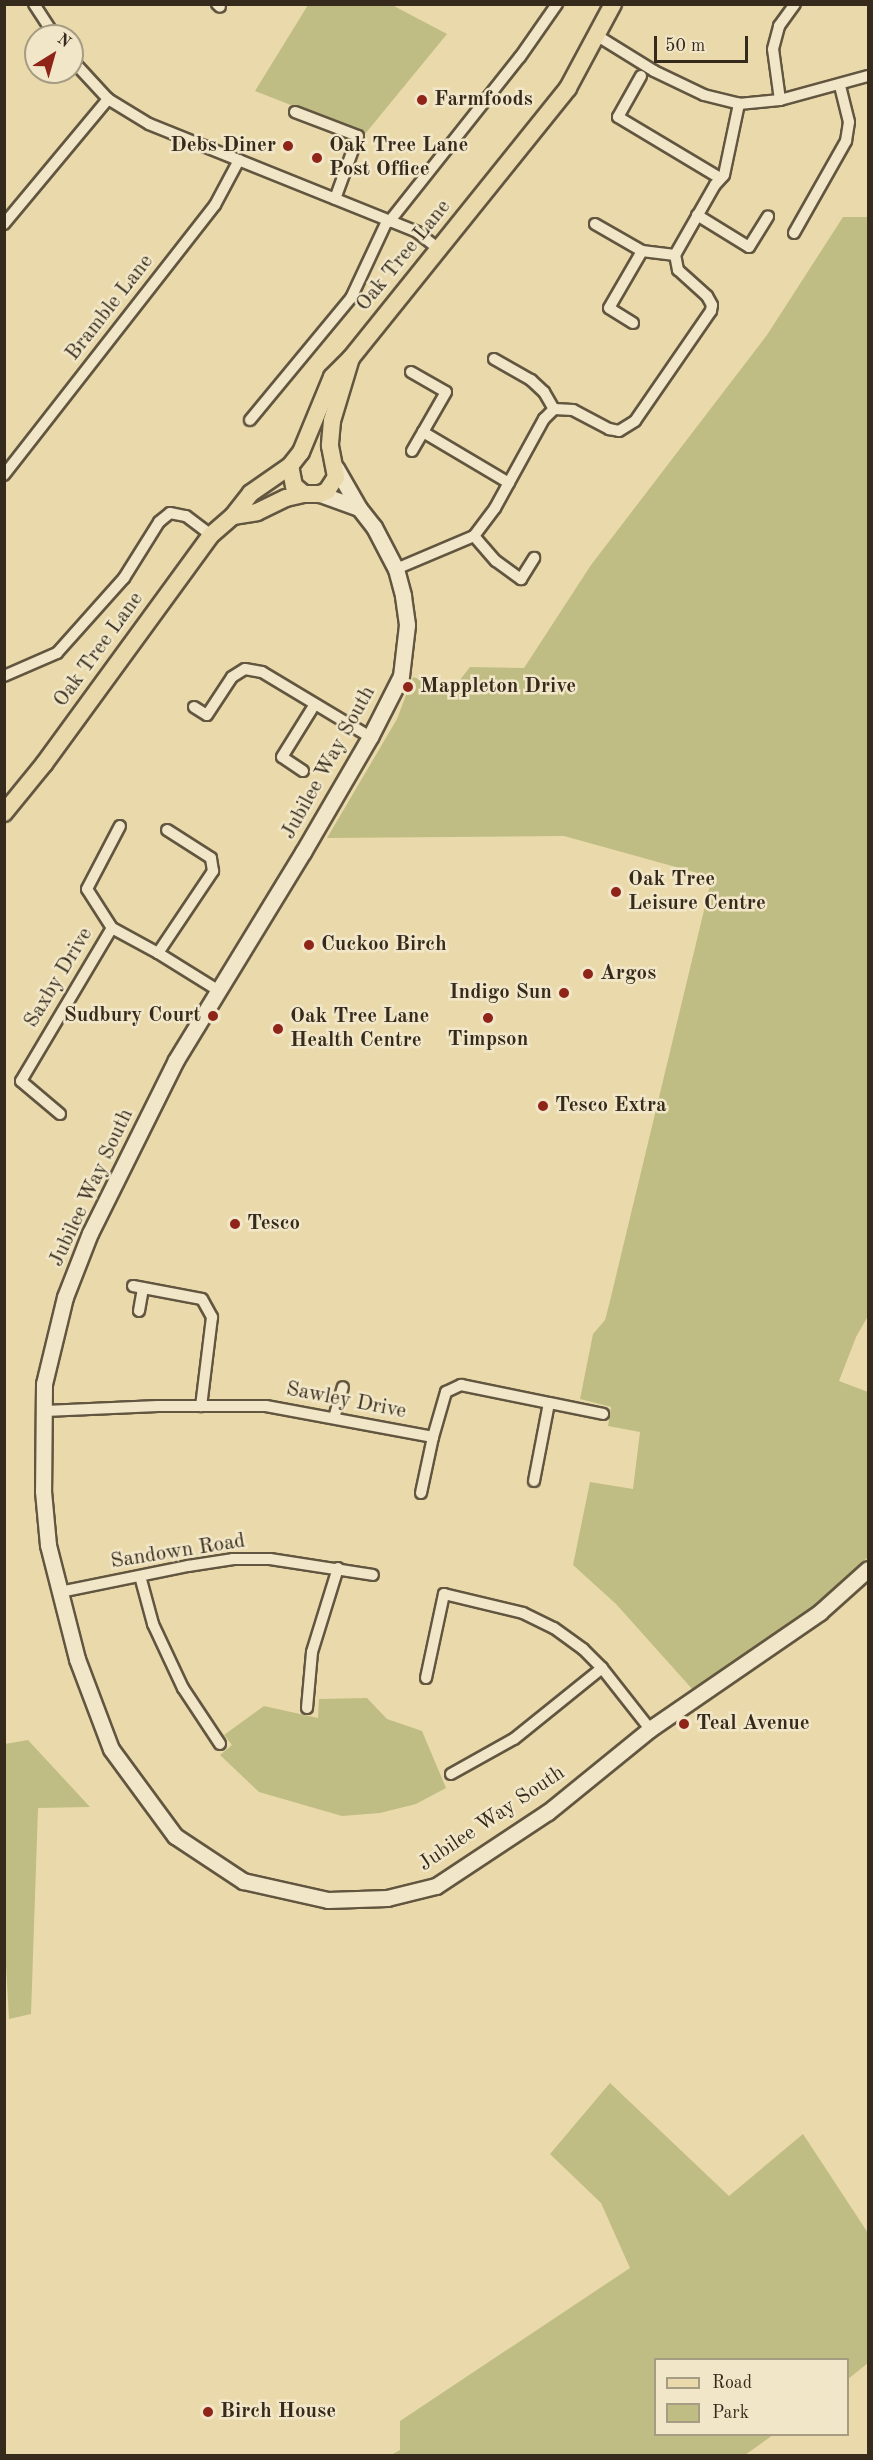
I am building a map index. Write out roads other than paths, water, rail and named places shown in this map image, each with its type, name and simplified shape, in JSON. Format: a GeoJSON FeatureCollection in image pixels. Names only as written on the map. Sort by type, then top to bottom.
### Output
{"type":"FeatureCollection","features":[{"type":"Feature","properties":{"kind":"main road","name":"Oak Tree Lane"},"geometry":{"type":"LineString","coordinates":[[4,813],[51,755],[211,535],[233,516],[250,493],[290,466],[301,452],[332,377],[351,358],[568,88],[613,4]]}},
{"type":"Feature","properties":{"kind":"main road","name":"Oak Tree Lane"},"geometry":{"type":"LineString","coordinates":[[334,465],[330,446],[332,422],[351,358]]}},
{"type":"Feature","properties":{"kind":"main road"},"geometry":{"type":"LineString","coordinates":[[290,466],[294,486],[312,494],[333,484],[334,465],[322,451],[315,449],[301,452]]}},
{"type":"Feature","properties":{"kind":"main road","name":"Oak Tree Lane"},"geometry":{"type":"LineString","coordinates":[[233,516],[257,512],[286,498],[312,494]]}},
{"type":"Feature","properties":{"kind":"street"},"geometry":{"type":"LineString","coordinates":[[34,4],[47,24]]}},
{"type":"Feature","properties":{"kind":"street","name":"Oak Tree Lane"},"geometry":{"type":"LineString","coordinates":[[250,420],[351,298],[388,221],[520,57],[557,4]]}},
{"type":"Feature","properties":{"kind":"street"},"geometry":{"type":"LineString","coordinates":[[780,100],[773,49],[779,26],[795,4]]}},
{"type":"Feature","properties":{"kind":"street"},"geometry":{"type":"LineString","coordinates":[[596,35],[654,71],[696,91],[739,104],[780,100],[868,76]]}},
{"type":"Feature","properties":{"kind":"street"},"geometry":{"type":"LineString","coordinates":[[84,73],[108,99],[149,124],[422,235],[439,249]]}},
{"type":"Feature","properties":{"kind":"street"},"geometry":{"type":"LineString","coordinates":[[641,76],[618,117],[720,178]]}},
{"type":"Feature","properties":{"kind":"street"},"geometry":{"type":"LineString","coordinates":[[794,233],[846,141],[849,122],[840,85]]}},
{"type":"Feature","properties":{"kind":"street"},"geometry":{"type":"LineString","coordinates":[[4,224],[108,99]]}},
{"type":"Feature","properties":{"kind":"street"},"geometry":{"type":"LineString","coordinates":[[396,568],[474,536],[495,508],[544,419],[554,409],[573,410],[609,429],[619,431],[635,421],[712,305],[707,296],[678,270],[675,255],[697,215],[724,175],[739,104]]}},
{"type":"Feature","properties":{"kind":"street"},"geometry":{"type":"LineString","coordinates":[[295,112],[358,136],[335,199]]}},
{"type":"Feature","properties":{"kind":"street","name":"Bramble Lane"},"geometry":{"type":"LineString","coordinates":[[4,475],[216,205],[239,160]]}},
{"type":"Feature","properties":{"kind":"street"},"geometry":{"type":"LineString","coordinates":[[697,215],[749,247],[768,216]]}},
{"type":"Feature","properties":{"kind":"street"},"geometry":{"type":"LineString","coordinates":[[595,224],[642,252],[675,255]]}},
{"type":"Feature","properties":{"kind":"street"},"geometry":{"type":"LineString","coordinates":[[633,323],[609,308],[642,252]]}},
{"type":"Feature","properties":{"kind":"street"},"geometry":{"type":"LineString","coordinates":[[494,359],[531,380],[544,392],[554,409]]}},
{"type":"Feature","properties":{"kind":"street"},"geometry":{"type":"LineString","coordinates":[[411,372],[446,393],[412,451]]}},
{"type":"Feature","properties":{"kind":"street"},"geometry":{"type":"LineString","coordinates":[[423,432],[509,483]]}},
{"type":"Feature","properties":{"kind":"street","name":"Jubilee Way South"},"geometry":{"type":"LineString","coordinates":[[334,465],[359,508],[374,526],[396,568],[407,625],[400,676],[370,737],[176,1060],[90,1233],[65,1297],[44,1384],[43,1491],[48,1545],[77,1659],[111,1749],[175,1836],[243,1881],[328,1900],[387,1898],[436,1886],[548,1812],[650,1729],[820,1612],[868,1569]]}},
{"type":"Feature","properties":{"kind":"street"},"geometry":{"type":"LineString","coordinates":[[312,494],[359,508]]}},
{"type":"Feature","properties":{"kind":"street"},"geometry":{"type":"LineString","coordinates":[[4,676],[57,653],[124,578],[159,522],[170,513],[186,516],[211,535]]}},
{"type":"Feature","properties":{"kind":"street"},"geometry":{"type":"LineString","coordinates":[[474,536],[496,561],[521,579],[534,558]]}},
{"type":"Feature","properties":{"kind":"street"},"geometry":{"type":"LineString","coordinates":[[194,707],[207,715],[232,677],[245,669],[262,672],[370,737]]}},
{"type":"Feature","properties":{"kind":"street"},"geometry":{"type":"LineString","coordinates":[[303,771],[282,758],[315,704]]}},
{"type":"Feature","properties":{"kind":"street"},"geometry":{"type":"LineString","coordinates":[[112,928],[87,889],[120,826]]}},
{"type":"Feature","properties":{"kind":"street"},"geometry":{"type":"LineString","coordinates":[[158,953],[213,871],[211,858],[167,831]]}},
{"type":"Feature","properties":{"kind":"street","name":"Saxby Drive"},"geometry":{"type":"LineString","coordinates":[[60,1114],[21,1081],[112,928],[219,991]]}},
{"type":"Feature","properties":{"kind":"street"},"geometry":{"type":"LineString","coordinates":[[139,1311],[138,1287],[202,1299],[212,1317],[201,1406]]}},
{"type":"Feature","properties":{"kind":"street"},"geometry":{"type":"LineString","coordinates":[[421,1493],[433,1437],[446,1392],[460,1385],[603,1414]]}},
{"type":"Feature","properties":{"kind":"street"},"geometry":{"type":"LineString","coordinates":[[334,1418],[343,1387]]}},
{"type":"Feature","properties":{"kind":"street"},"geometry":{"type":"LineString","coordinates":[[534,1481],[549,1403]]}},
{"type":"Feature","properties":{"kind":"street","name":"Sawley Drive"},"geometry":{"type":"LineString","coordinates":[[45,1411],[266,1406],[433,1437]]}},
{"type":"Feature","properties":{"kind":"street","name":"Sandown Road"},"geometry":{"type":"LineString","coordinates":[[60,1592],[233,1559],[270,1559],[373,1575]]}},
{"type":"Feature","properties":{"kind":"street"},"geometry":{"type":"LineString","coordinates":[[307,1708],[312,1652],[339,1568]]}},
{"type":"Feature","properties":{"kind":"street"},"geometry":{"type":"LineString","coordinates":[[140,1576],[153,1624],[183,1688],[220,1744]]}},
{"type":"Feature","properties":{"kind":"street"},"geometry":{"type":"LineString","coordinates":[[426,1678],[444,1594],[523,1613],[554,1628],[583,1649],[602,1668],[650,1729]]}},
{"type":"Feature","properties":{"kind":"street"},"geometry":{"type":"LineString","coordinates":[[451,1774],[514,1739],[602,1668]]}},
{"type":"Feature","properties":{"kind":"place","name":"Farmfoods"},"geometry":{"type":"Point","coordinates":[422,100]}},
{"type":"Feature","properties":{"kind":"place","name":"Debs Diner"},"geometry":{"type":"Point","coordinates":[288,146]}},
{"type":"Feature","properties":{"kind":"place","name":"Oak Tree Lane Post Office"},"geometry":{"type":"Point","coordinates":[317,158]}},
{"type":"Feature","properties":{"kind":"place","name":"Mappleton Drive"},"geometry":{"type":"Point","coordinates":[408,687]}},
{"type":"Feature","properties":{"kind":"place","name":"Oak Tree Leisure Centre"},"geometry":{"type":"Point","coordinates":[616,892]}},
{"type":"Feature","properties":{"kind":"place","name":"Cuckoo Birch"},"geometry":{"type":"Point","coordinates":[309,945]}},
{"type":"Feature","properties":{"kind":"place","name":"Argos"},"geometry":{"type":"Point","coordinates":[588,974]}},
{"type":"Feature","properties":{"kind":"place","name":"Indigo Sun"},"geometry":{"type":"Point","coordinates":[564,993]}},
{"type":"Feature","properties":{"kind":"place","name":"Sudbury Court"},"geometry":{"type":"Point","coordinates":[213,1016]}},
{"type":"Feature","properties":{"kind":"place","name":"Timpson"},"geometry":{"type":"Point","coordinates":[488,1018]}},
{"type":"Feature","properties":{"kind":"place","name":"Oak Tree Lane Health Centre"},"geometry":{"type":"Point","coordinates":[278,1029]}},
{"type":"Feature","properties":{"kind":"place","name":"Tesco Extra"},"geometry":{"type":"Point","coordinates":[543,1106]}},
{"type":"Feature","properties":{"kind":"place","name":"Tesco"},"geometry":{"type":"Point","coordinates":[235,1224]}},
{"type":"Feature","properties":{"kind":"place","name":"Teal Avenue"},"geometry":{"type":"Point","coordinates":[684,1724]}},
{"type":"Feature","properties":{"kind":"place","name":"Birch House"},"geometry":{"type":"Point","coordinates":[208,2412]}}]}
